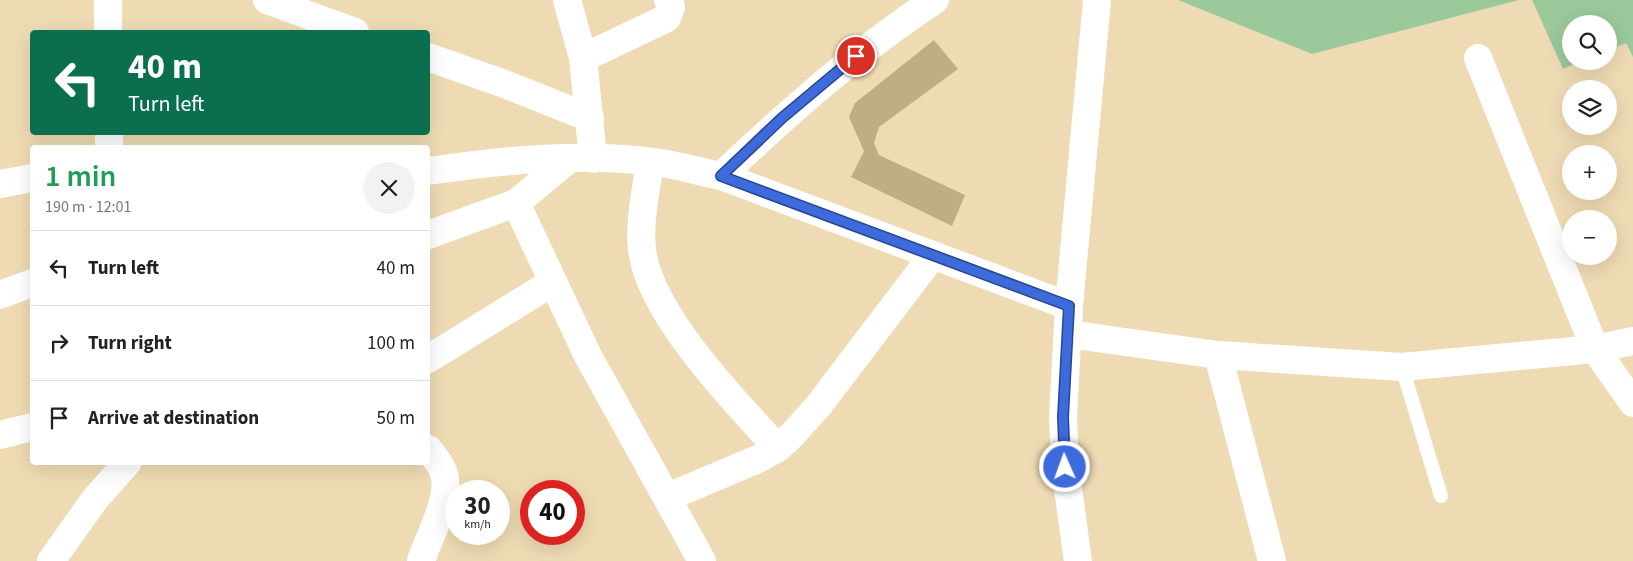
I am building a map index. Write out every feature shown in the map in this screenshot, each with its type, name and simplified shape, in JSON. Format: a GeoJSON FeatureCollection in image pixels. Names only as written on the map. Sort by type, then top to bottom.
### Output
{"type":"FeatureCollection","features":[{"type":"Feature","properties":{"kind":"street"},"geometry":{"type":"LineString","coordinates":[[108,0],[108,30]]}},
{"type":"Feature","properties":{"kind":"street"},"geometry":{"type":"LineString","coordinates":[[267,0],[350,30]]}},
{"type":"Feature","properties":{"kind":"street"},"geometry":{"type":"LineString","coordinates":[[430,235],[516,203],[581,158],[590,118],[583,58],[567,0]]}},
{"type":"Feature","properties":{"kind":"street"},"geometry":{"type":"LineString","coordinates":[[583,58],[667,18],[671,7],[668,0]]}},
{"type":"Feature","properties":{"kind":"street"},"geometry":{"type":"LineString","coordinates":[[721,176],[782,118],[842,66],[935,0]]}},
{"type":"Feature","properties":{"kind":"street"},"geometry":{"type":"LineString","coordinates":[[1078,561],[1065,459],[1063,417],[1069,306],[1097,0]]}},
{"type":"Feature","properties":{"kind":"street"},"geometry":{"type":"LineString","coordinates":[[430,58],[502,82],[590,118]]}},
{"type":"Feature","properties":{"kind":"street"},"geometry":{"type":"LineString","coordinates":[[1478,58],[1595,349],[1633,403]]}},
{"type":"Feature","properties":{"kind":"street"},"geometry":{"type":"LineString","coordinates":[[430,171],[475,164],[581,158],[650,162],[721,176],[1069,306]]}},
{"type":"Feature","properties":{"kind":"street"},"geometry":{"type":"LineString","coordinates":[[650,162],[641,227],[642,251],[647,271],[662,301],[703,364],[732,399],[778,448]]}},
{"type":"Feature","properties":{"kind":"street"},"geometry":{"type":"LineString","coordinates":[[0,184],[30,178]]}},
{"type":"Feature","properties":{"kind":"street"},"geometry":{"type":"LineString","coordinates":[[516,203],[588,356],[668,496],[702,561]]}},
{"type":"Feature","properties":{"kind":"street"},"geometry":{"type":"LineString","coordinates":[[668,496],[758,459],[778,448],[819,405],[933,255]]}},
{"type":"Feature","properties":{"kind":"street"},"geometry":{"type":"LineString","coordinates":[[430,358],[553,282]]}},
{"type":"Feature","properties":{"kind":"street"},"geometry":{"type":"LineString","coordinates":[[0,295],[30,284]]}},
{"type":"Feature","properties":{"kind":"street"},"geometry":{"type":"LineString","coordinates":[[1068,334],[1218,355],[1402,367],[1595,349],[1633,341]]}},
{"type":"Feature","properties":{"kind":"street"},"geometry":{"type":"LineString","coordinates":[[1218,355],[1272,561]]}},
{"type":"Feature","properties":{"kind":"street"},"geometry":{"type":"LineString","coordinates":[[0,435],[30,428]]}},
{"type":"Feature","properties":{"kind":"street"},"geometry":{"type":"LineString","coordinates":[[421,561],[442,503],[446,479],[430,452]]}},
{"type":"Feature","properties":{"kind":"street"},"geometry":{"type":"LineString","coordinates":[[51,561],[95,499],[125,465]]}},
{"type":"Feature","properties":{"kind":"lane"},"geometry":{"type":"LineString","coordinates":[[1402,367],[1441,496]]}},
{"type":"Feature","properties":{"kind":"green space"},"geometry":{"type":"Polygon","coordinates":[[[1178,0],[1519,0],[1312,54],[1178,0]]]}},
{"type":"Feature","properties":{"kind":"green space"},"geometry":{"type":"Polygon","coordinates":[[[1532,0],[1633,0],[1633,57],[1626,43],[1617,47],[1617,15],[1562,15],[1562,67],[1532,0]]]}},
{"type":"Feature","properties":{"kind":"building"},"geometry":{"type":"Polygon","coordinates":[[[934,40],[958,69],[879,127],[874,143],[879,155],[965,195],[952,226],[851,177],[864,151],[849,117],[855,103],[934,40]]]}},
{"type":"Feature","properties":{"kind":"route"},"geometry":{"type":"LineString","coordinates":[[856,56],[782,118],[721,176],[1069,306],[1063,417],[1065,467]]}}]}
